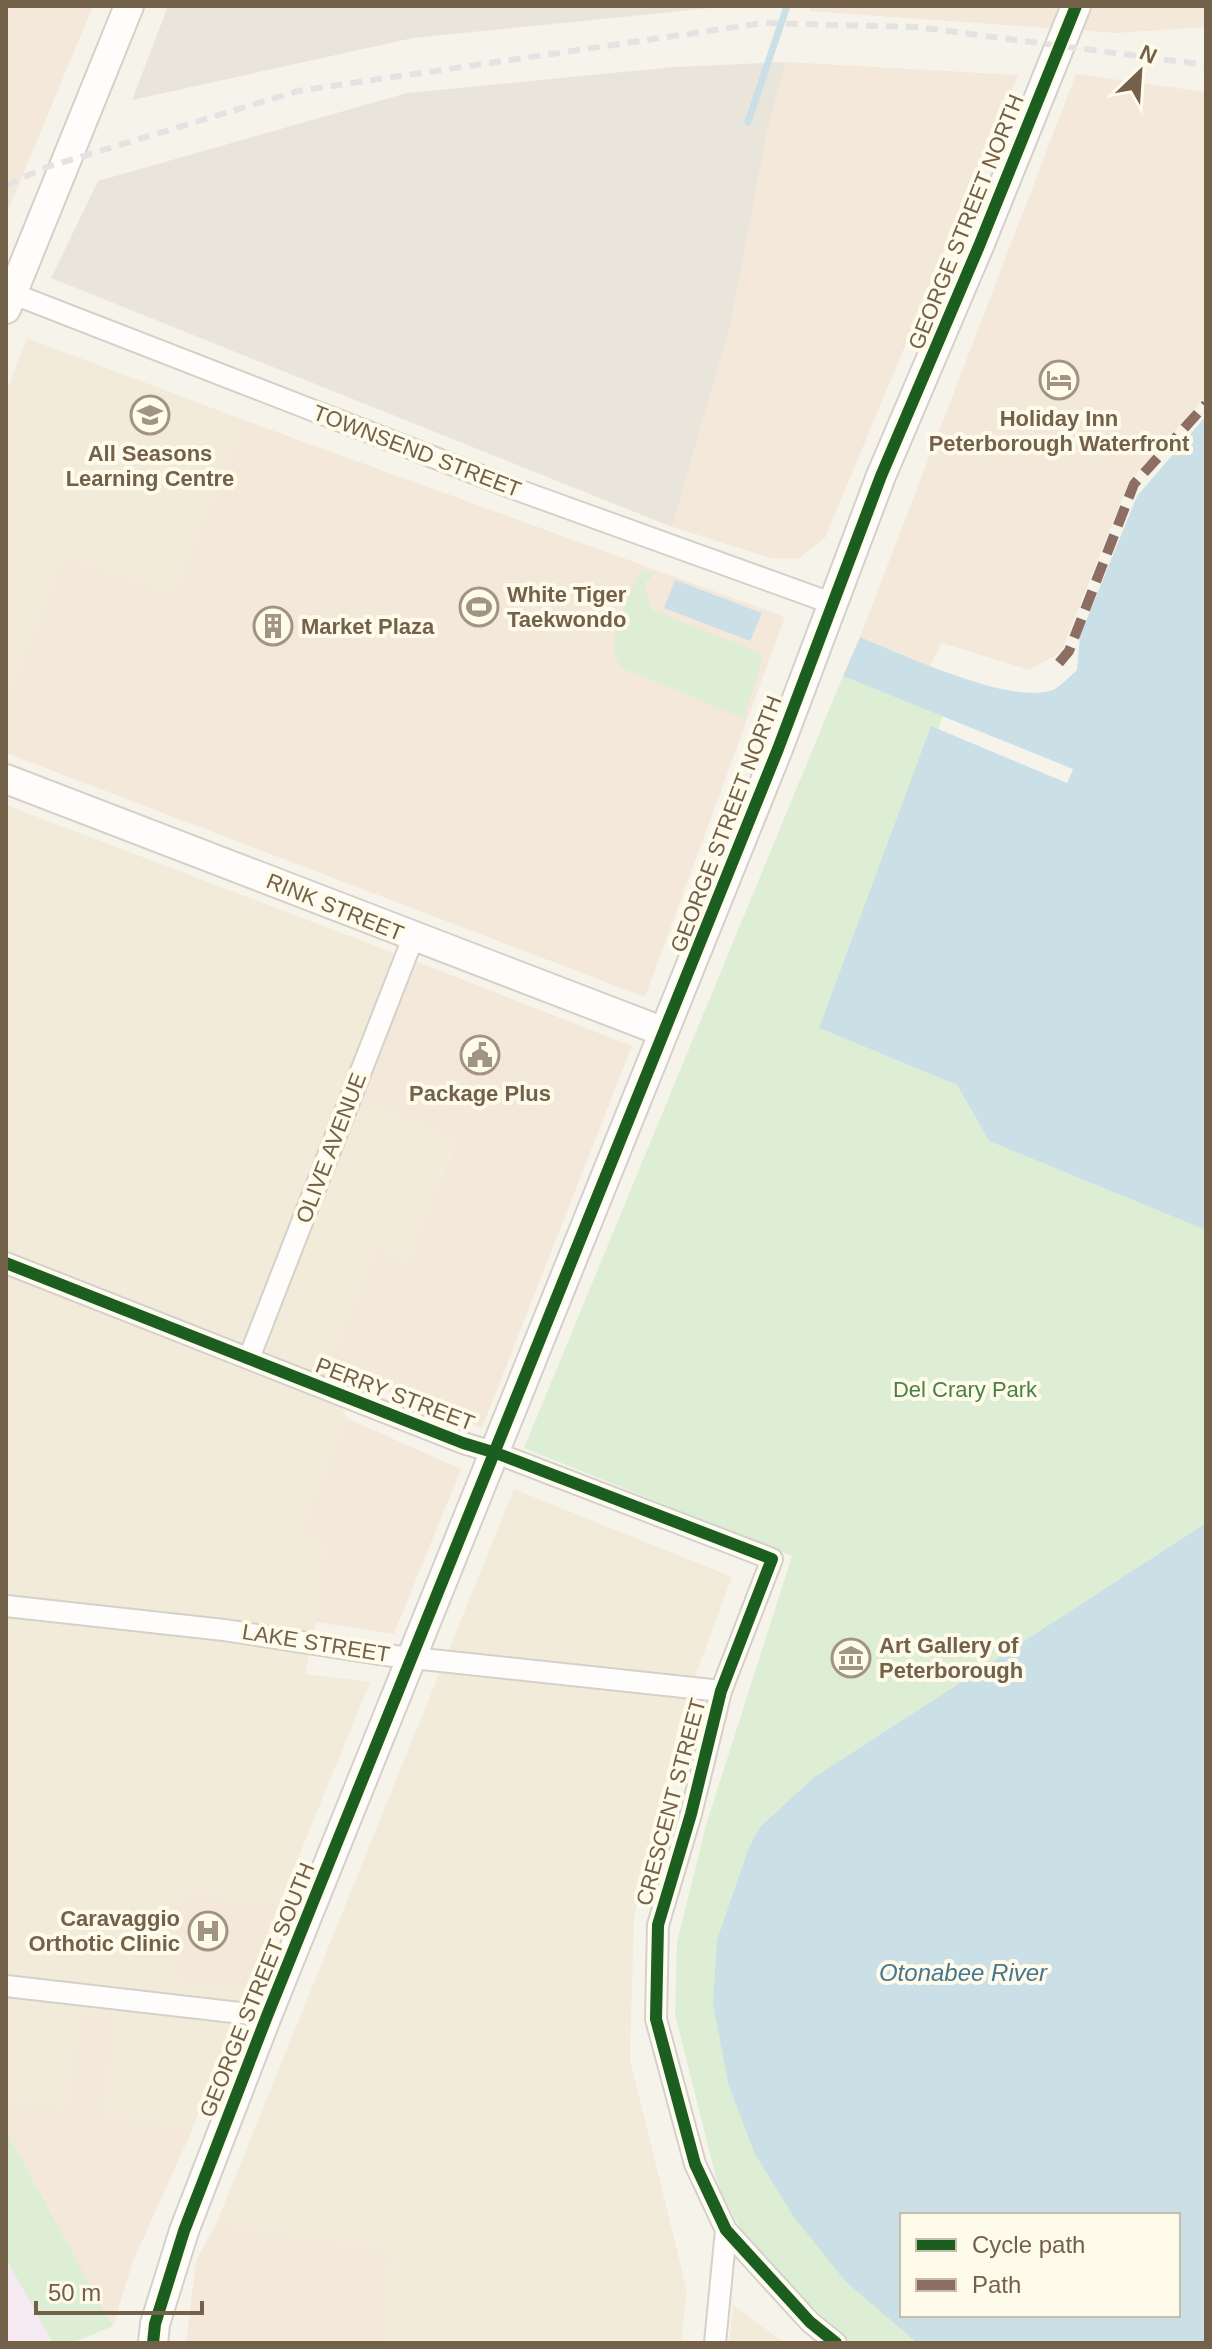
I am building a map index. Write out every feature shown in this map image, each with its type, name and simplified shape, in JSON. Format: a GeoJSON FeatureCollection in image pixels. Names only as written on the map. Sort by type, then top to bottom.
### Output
{"type":"FeatureCollection","features":[{"type":"Feature","properties":{"kind":"main road"},"geometry":{"type":"LineString","coordinates":[[8,298],[129,6]]}},
{"type":"Feature","properties":{"kind":"main road","name":"GEORGE STREET NORTH"},"geometry":{"type":"LineString","coordinates":[[414,1657],[778,749],[831,603],[1076,6]]}},
{"type":"Feature","properties":{"kind":"main road","name":"RINK STREET"},"geometry":{"type":"LineString","coordinates":[[6,779],[664,1032]]}},
{"type":"Feature","properties":{"kind":"main road","name":"GEORGE STREET SOUTH"},"geometry":{"type":"LineString","coordinates":[[153,2343],[155,2324],[184,2231],[267,2016],[414,1657]]}},
{"type":"Feature","properties":{"kind":"street","name":"TOWNSEND STREET"},"geometry":{"type":"LineString","coordinates":[[8,298],[515,489],[831,603]]}},
{"type":"Feature","properties":{"kind":"street","name":"OLIVE AVENUE"},"geometry":{"type":"LineString","coordinates":[[249,1358],[413,938]]}},
{"type":"Feature","properties":{"kind":"street","name":"PERRY STREET"},"geometry":{"type":"LineString","coordinates":[[6,1263],[463,1443],[772,1559]]}},
{"type":"Feature","properties":{"kind":"street","name":"CRESCENT STREET"},"geometry":{"type":"LineString","coordinates":[[772,1559],[721,1691],[691,1814],[658,1925],[656,2019],[695,2164],[726,2230],[810,2322],[836,2343]]}},
{"type":"Feature","properties":{"kind":"street","name":"LAKE STREET"},"geometry":{"type":"LineString","coordinates":[[6,1606],[224,1630],[414,1657],[721,1691]]}},
{"type":"Feature","properties":{"kind":"street"},"geometry":{"type":"LineString","coordinates":[[6,1986],[267,2016]]}},
{"type":"Feature","properties":{"kind":"street"},"geometry":{"type":"LineString","coordinates":[[715,2343],[726,2230]]}},
{"type":"Feature","properties":{"kind":"shaded area"},"geometry":{"type":"Polygon","coordinates":[[[6,6],[93,6],[6,215],[6,6]]]}},
{"type":"Feature","properties":{"kind":"shaded area"},"geometry":{"type":"Polygon","coordinates":[[[168,6],[731,6],[413,38],[132,100],[168,6]]]}},
{"type":"Feature","properties":{"kind":"shaded area"},"geometry":{"type":"Polygon","coordinates":[[[811,6],[1206,6],[1206,27],[1116,33],[809,11],[811,6]]]}},
{"type":"Feature","properties":{"kind":"shaded area"},"geometry":{"type":"Polygon","coordinates":[[[786,62],[1018,75],[825,538],[798,559],[770,558],[672,527],[730,327],[768,128],[786,62]]]}},
{"type":"Feature","properties":{"kind":"shaded area"},"geometry":{"type":"Polygon","coordinates":[[[786,62],[768,128],[730,327],[672,527],[51,278],[98,181],[407,93],[674,67],[786,62]]]}},
{"type":"Feature","properties":{"kind":"shaded area"},"geometry":{"type":"Polygon","coordinates":[[[1076,74],[1206,92],[1206,396],[1129,482],[1061,652],[1029,670],[942,643],[929,667],[860,637],[1076,74]]]}},
{"type":"Feature","properties":{"kind":"shaded area"},"geometry":{"type":"Polygon","coordinates":[[[27,338],[244,420],[173,594],[63,557],[6,701],[6,392],[27,338]]]}},
{"type":"Feature","properties":{"kind":"shaded area"},"geometry":{"type":"Polygon","coordinates":[[[244,420],[785,617],[645,997],[6,753],[6,701],[63,557],[173,594],[244,420]]]}},
{"type":"Feature","properties":{"kind":"shaded area"},"geometry":{"type":"Polygon","coordinates":[[[6,805],[410,959],[457,1137],[407,1261],[376,1250],[331,1369],[346,1418],[303,1531],[324,1541],[316,1622],[305,1674],[370,1682],[279,1905],[181,1892],[172,1978],[247,1988],[193,2128],[103,2114],[114,2018],[79,2014],[67,2109],[6,2104],[6,805]]]}},
{"type":"Feature","properties":{"kind":"shaded area"},"geometry":{"type":"Polygon","coordinates":[[[410,959],[632,1046],[482,1428],[330,1369],[376,1249],[407,1261],[457,1138],[356,1097],[410,959]]]}},
{"type":"Feature","properties":{"kind":"shaded area"},"geometry":{"type":"Polygon","coordinates":[[[346,1418],[461,1469],[394,1634],[316,1622],[324,1541],[302,1531],[346,1418]]]}},
{"type":"Feature","properties":{"kind":"shaded area"},"geometry":{"type":"Polygon","coordinates":[[[514,1489],[732,1577],[681,1715],[634,1918],[630,2060],[687,2290],[681,2343],[382,2343],[391,2250],[216,2224],[514,1489]]]}},
{"type":"Feature","properties":{"kind":"shaded area"},"geometry":{"type":"Polygon","coordinates":[[[181,1892],[279,1905],[247,1988],[171,1979],[181,1892]]]}},
{"type":"Feature","properties":{"kind":"shaded area"},"geometry":{"type":"Polygon","coordinates":[[[79,2014],[115,2018],[103,2114],[193,2128],[133,2261],[113,2326],[6,2131],[6,2104],[67,2108],[79,2014]]]}},
{"type":"Feature","properties":{"kind":"shaded area"},"geometry":{"type":"Polygon","coordinates":[[[216,2224],[391,2250],[382,2343],[186,2343],[196,2261],[216,2224]]]}},
{"type":"Feature","properties":{"kind":"shaded area"},"geometry":{"type":"Polygon","coordinates":[[[6,2259],[53,2343],[6,2343],[6,2259]]]}},
{"type":"Feature","properties":{"kind":"shaded area"},"geometry":{"type":"Polygon","coordinates":[[[733,2305],[785,2343],[729,2343],[733,2305]]]}},
{"type":"Feature","properties":{"kind":"green space"},"geometry":{"type":"Polygon","coordinates":[[[640,571],[655,573],[644,584],[652,610],[761,653],[762,660],[744,718],[621,668],[614,645],[616,633],[640,571]]]}},
{"type":"Feature","properties":{"kind":"green space","name":"Del Crary Park"},"geometry":{"type":"Polygon","coordinates":[[[843,676],[944,714],[819,1028],[957,1085],[989,1141],[1206,1229],[1206,1523],[813,1778],[761,1826],[846,2282],[917,2343],[850,2343],[750,2247],[719,2189],[675,2014],[677,1942],[706,1825],[792,1556],[524,1448],[843,676]]]}},
{"type":"Feature","properties":{"kind":"green space"},"geometry":{"type":"Polygon","coordinates":[[[6,2131],[113,2326],[72,2343],[53,2343],[6,2259],[6,2131]]]}},
{"type":"Feature","properties":{"kind":"water"},"geometry":{"type":"Polygon","coordinates":[[[1206,416],[1206,1230],[989,1141],[957,1085],[819,1028],[931,726],[1067,783],[1073,769],[843,676],[860,637],[985,685],[1035,693],[1053,690],[1077,670],[1080,636],[1137,496],[1206,416]]]}},
{"type":"Feature","properties":{"kind":"water"},"geometry":{"type":"Polygon","coordinates":[[[675,580],[762,613],[750,641],[664,608],[675,580]]]}},
{"type":"Feature","properties":{"kind":"water","name":"Otonabee River"},"geometry":{"type":"Polygon","coordinates":[[[1206,1523],[1206,2343],[917,2343],[846,2282],[793,2216],[754,2152],[728,2083],[713,2003],[717,1940],[749,1847],[761,1826],[813,1778],[1206,1523]]]}},
{"type":"Feature","properties":{"kind":"waterway"},"geometry":{"type":"LineString","coordinates":[[748,122],[787,6]]}},
{"type":"Feature","properties":{"kind":"railway"},"geometry":{"type":"LineString","coordinates":[[6,185],[47,167],[298,91],[763,23],[917,27],[1206,65]]}},
{"type":"Feature","properties":{"kind":"marked path"},"geometry":{"type":"LineString","coordinates":[[1059,663],[1069,651],[1134,484],[1206,404]]}},
{"type":"Feature","properties":{"kind":"cycle path"},"geometry":{"type":"LineString","coordinates":[[153,2343],[155,2324],[184,2231],[267,2016],[778,749],[881,476],[1076,6]]}},
{"type":"Feature","properties":{"kind":"cycle path"},"geometry":{"type":"LineString","coordinates":[[6,1263],[463,1443],[772,1559],[721,1691],[691,1814],[658,1925],[656,2019],[695,2164],[726,2230],[810,2322],[836,2343]]}},
{"type":"Feature","properties":{"kind":"place","name":"Holiday Inn Peterborough Waterfront"},"geometry":{"type":"Point","coordinates":[1059,380]}},
{"type":"Feature","properties":{"kind":"place","name":"All Seasons Learning Centre"},"geometry":{"type":"Point","coordinates":[150,415]}},
{"type":"Feature","properties":{"kind":"place","name":"White Tiger Taekwondo"},"geometry":{"type":"Point","coordinates":[479,607]}},
{"type":"Feature","properties":{"kind":"place","name":"Market Plaza"},"geometry":{"type":"Point","coordinates":[273,626]}},
{"type":"Feature","properties":{"kind":"place","name":"Package Plus"},"geometry":{"type":"Point","coordinates":[480,1055]}},
{"type":"Feature","properties":{"kind":"place","name":"Art Gallery of Peterborough"},"geometry":{"type":"Point","coordinates":[851,1658]}},
{"type":"Feature","properties":{"kind":"place","name":"Caravaggio Orthotic Clinic"},"geometry":{"type":"Point","coordinates":[208,1931]}}]}
